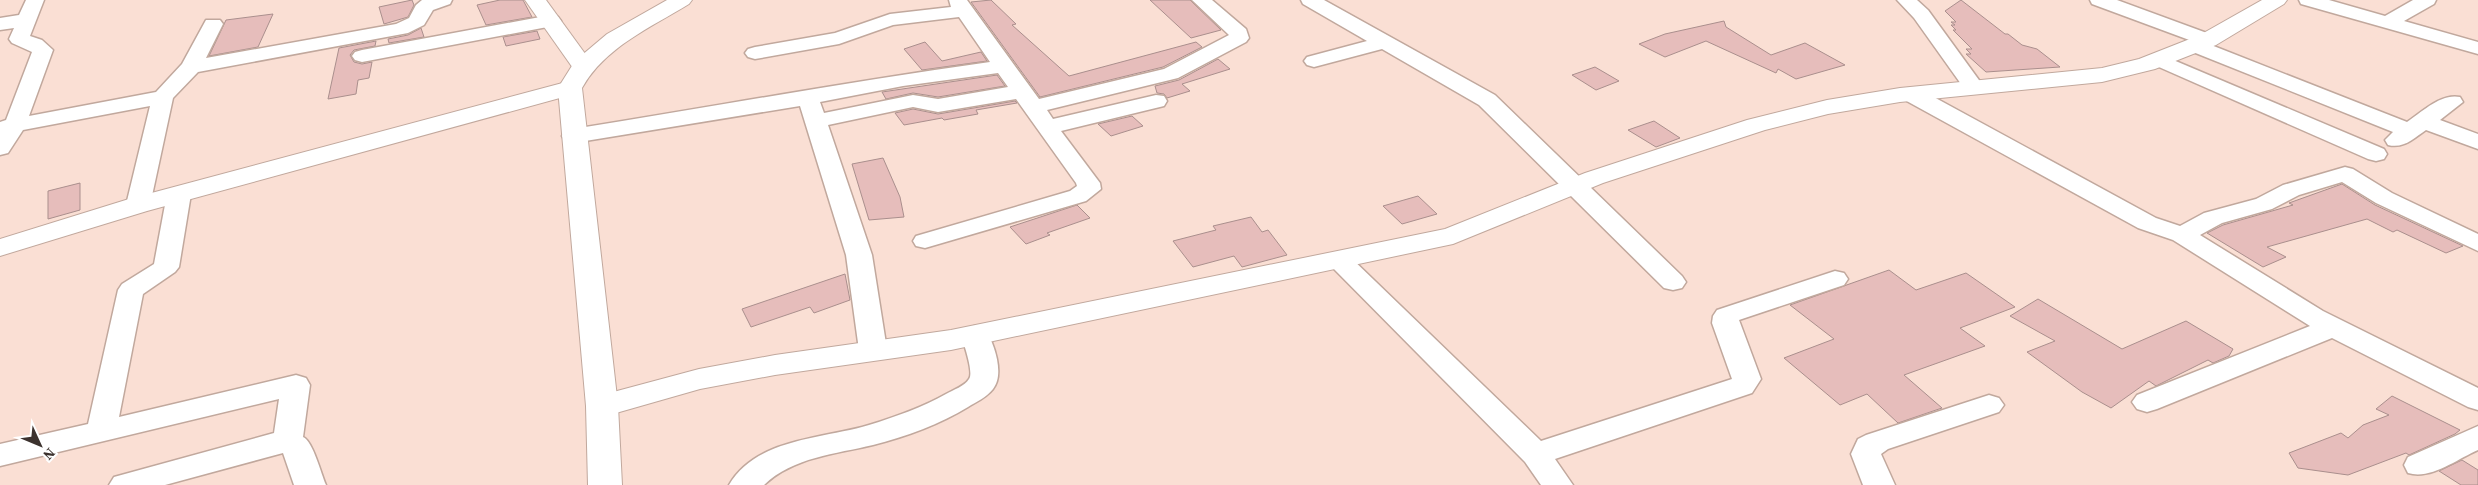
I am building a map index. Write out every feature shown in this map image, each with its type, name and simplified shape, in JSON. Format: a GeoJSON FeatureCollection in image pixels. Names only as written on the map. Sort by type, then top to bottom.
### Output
{"type":"FeatureCollection","features":[{"type":"Feature","properties":{"kind":"street"},"geometry":{"type":"LineString","coordinates":[[9,41],[27,20],[35,0]]}},
{"type":"Feature","properties":{"kind":"street"},"geometry":{"type":"LineString","coordinates":[[190,67],[401,29],[417,21],[422,7],[426,4],[442,0]]}},
{"type":"Feature","properties":{"kind":"street"},"geometry":{"type":"LineString","coordinates":[[535,0],[551,21],[576,77],[573,136],[602,406],[605,485]]}},
{"type":"Feature","properties":{"kind":"street"},"geometry":{"type":"LineString","coordinates":[[0,248],[138,205],[576,77],[615,39],[682,0]]}},
{"type":"Feature","properties":{"kind":"street"},"geometry":{"type":"LineString","coordinates":[[573,136],[812,110],[919,101],[938,106],[1028,99],[1171,74],[1239,38],[1239,33],[1201,0]]}},
{"type":"Feature","properties":{"kind":"street"},"geometry":{"type":"LineString","coordinates":[[1310,0],[1487,100],[1673,282]]}},
{"type":"Feature","properties":{"kind":"street"},"geometry":{"type":"LineString","coordinates":[[1906,0],[1922,14],[1973,87]]}},
{"type":"Feature","properties":{"kind":"street"},"geometry":{"type":"LineString","coordinates":[[2099,0],[2202,43],[2417,126],[2478,142]]}},
{"type":"Feature","properties":{"kind":"street"},"geometry":{"type":"LineString","coordinates":[[602,406],[700,379],[975,335],[1453,236],[1574,187],[1756,125],[1827,107],[1911,94],[2102,75],[2159,60],[2202,43],[2277,0]]}},
{"type":"Feature","properties":{"kind":"street"},"geometry":{"type":"LineString","coordinates":[[2308,0],[2478,48]]}},
{"type":"Feature","properties":{"kind":"street"},"geometry":{"type":"LineString","coordinates":[[2388,22],[2426,0]]}},
{"type":"Feature","properties":{"kind":"street"},"geometry":{"type":"LineString","coordinates":[[755,53],[839,38],[890,20],[961,3],[1088,183],[1089,189],[1085,193],[925,241]]}},
{"type":"Feature","properties":{"kind":"street"},"geometry":{"type":"LineString","coordinates":[[0,24],[27,20]]}},
{"type":"Feature","properties":{"kind":"street"},"geometry":{"type":"LineString","coordinates":[[362,56],[551,21]]}},
{"type":"Feature","properties":{"kind":"street"},"geometry":{"type":"LineString","coordinates":[[138,205],[163,97],[190,67],[213,24]]}},
{"type":"Feature","properties":{"kind":"street"},"geometry":{"type":"LineString","coordinates":[[0,148],[8,126],[43,50],[35,44],[9,41]]}},
{"type":"Feature","properties":{"kind":"street"},"geometry":{"type":"LineString","coordinates":[[1314,62],[1385,42]]}},
{"type":"Feature","properties":{"kind":"street"},"geometry":{"type":"LineString","coordinates":[[2159,60],[2376,154]]}},
{"type":"Feature","properties":{"kind":"street"},"geometry":{"type":"LineString","coordinates":[[812,110],[896,81],[1004,66]]}},
{"type":"Feature","properties":{"kind":"street"},"geometry":{"type":"LineString","coordinates":[[1911,94],[2147,223],[2182,235],[2313,317],[2478,400]]}},
{"type":"Feature","properties":{"kind":"street"},"geometry":{"type":"LineString","coordinates":[[8,126],[163,97]]}},
{"type":"Feature","properties":{"kind":"street"},"geometry":{"type":"LineString","coordinates":[[1049,127],[1156,101]]}},
{"type":"Feature","properties":{"kind":"street"},"geometry":{"type":"LineString","coordinates":[[2182,235],[2213,218],[2264,204],[2291,190],[2345,174],[2452,102]]}},
{"type":"Feature","properties":{"kind":"street"},"geometry":{"type":"LineString","coordinates":[[812,110],[859,255],[873,350]]}},
{"type":"Feature","properties":{"kind":"street"},"geometry":{"type":"LineString","coordinates":[[2345,174],[2384,198],[2478,244]]}},
{"type":"Feature","properties":{"kind":"street"},"geometry":{"type":"LineString","coordinates":[[101,432],[131,290],[166,267],[179,194]]}},
{"type":"Feature","properties":{"kind":"street"},"geometry":{"type":"LineString","coordinates":[[1339,260],[1536,454],[1557,485]]}},
{"type":"Feature","properties":{"kind":"street"},"geometry":{"type":"LineString","coordinates":[[1536,454],[1742,386],[1747,379],[1726,323],[1726,316],[1835,279]]}},
{"type":"Feature","properties":{"kind":"street"},"geometry":{"type":"LineString","coordinates":[[2147,402],[2333,327]]}},
{"type":"Feature","properties":{"kind":"street"},"geometry":{"type":"LineString","coordinates":[[745,485],[764,467],[797,452],[874,434],[944,408],[973,391],[982,384],[984,373],[975,335]]}},
{"type":"Feature","properties":{"kind":"street"},"geometry":{"type":"LineString","coordinates":[[0,454],[101,432],[296,385],[287,442]]}},
{"type":"Feature","properties":{"kind":"street"},"geometry":{"type":"LineString","coordinates":[[1879,485],[1866,454],[1869,447],[1877,442],[1989,405]]}},
{"type":"Feature","properties":{"kind":"street"},"geometry":{"type":"LineString","coordinates":[[2419,465],[2478,437]]}},
{"type":"Feature","properties":{"kind":"street"},"geometry":{"type":"LineString","coordinates":[[125,485],[276,442],[287,442],[296,446],[310,485]]}},
{"type":"Feature","properties":{"kind":"building"},"geometry":{"type":"Polygon","coordinates":[[[412,0],[414,5],[408,17],[384,24],[379,7],[412,0]]]}},
{"type":"Feature","properties":{"kind":"building"},"geometry":{"type":"Polygon","coordinates":[[[500,0],[523,0],[532,17],[486,25],[477,5],[500,0]]]}},
{"type":"Feature","properties":{"kind":"building"},"geometry":{"type":"Polygon","coordinates":[[[991,0],[1016,24],[1012,25],[1069,76],[1196,42],[1202,47],[1163,67],[1040,97],[971,2],[991,0]]]}},
{"type":"Feature","properties":{"kind":"building"},"geometry":{"type":"Polygon","coordinates":[[[1150,0],[1190,0],[1221,30],[1191,38],[1150,0]]]}},
{"type":"Feature","properties":{"kind":"building"},"geometry":{"type":"Polygon","coordinates":[[[1961,0],[2005,34],[2008,34],[2022,45],[2037,49],[2060,67],[1986,72],[1966,54],[1971,54],[1966,49],[1972,49],[1953,30],[1956,30],[1951,25],[1955,25],[1951,22],[1956,22],[1945,11],[1961,0]]]}},
{"type":"Feature","properties":{"kind":"building"},"geometry":{"type":"Polygon","coordinates":[[[273,14],[258,47],[209,56],[226,20],[273,14]]]}},
{"type":"Feature","properties":{"kind":"building"},"geometry":{"type":"Polygon","coordinates":[[[1724,21],[1726,27],[1771,55],[1805,43],[1845,65],[1796,79],[1778,69],[1776,73],[1706,41],[1665,57],[1639,44],[1665,34],[1724,21]]]}},
{"type":"Feature","properties":{"kind":"building"},"geometry":{"type":"Polygon","coordinates":[[[421,28],[424,37],[389,43],[388,39],[408,35],[421,28]]]}},
{"type":"Feature","properties":{"kind":"building"},"geometry":{"type":"Polygon","coordinates":[[[537,31],[540,39],[506,46],[503,37],[537,31]]]}},
{"type":"Feature","properties":{"kind":"building"},"geometry":{"type":"Polygon","coordinates":[[[376,41],[375,46],[354,50],[350,55],[354,62],[362,64],[372,62],[369,78],[358,80],[356,94],[328,99],[339,48],[376,41]]]}},
{"type":"Feature","properties":{"kind":"building"},"geometry":{"type":"Polygon","coordinates":[[[925,42],[942,61],[981,52],[987,61],[922,70],[904,49],[925,42]]]}},
{"type":"Feature","properties":{"kind":"building"},"geometry":{"type":"Polygon","coordinates":[[[1218,59],[1230,69],[1182,84],[1190,91],[1167,98],[1164,94],[1157,93],[1155,86],[1179,80],[1218,59]]]}},
{"type":"Feature","properties":{"kind":"building"},"geometry":{"type":"Polygon","coordinates":[[[1595,67],[1619,81],[1596,90],[1572,75],[1595,67]]]}},
{"type":"Feature","properties":{"kind":"building"},"geometry":{"type":"Polygon","coordinates":[[[997,75],[1005,86],[938,97],[913,93],[886,99],[882,92],[997,75]]]}},
{"type":"Feature","properties":{"kind":"building"},"geometry":{"type":"Polygon","coordinates":[[[1015,101],[1017,103],[976,110],[978,114],[904,125],[895,113],[913,109],[938,114],[1015,101]]]}},
{"type":"Feature","properties":{"kind":"building"},"geometry":{"type":"Polygon","coordinates":[[[1132,116],[1143,126],[1111,136],[1098,124],[1132,116]]]}},
{"type":"Feature","properties":{"kind":"building"},"geometry":{"type":"Polygon","coordinates":[[[1654,121],[1680,138],[1656,147],[1628,130],[1654,121]]]}},
{"type":"Feature","properties":{"kind":"building"},"geometry":{"type":"Polygon","coordinates":[[[883,158],[900,197],[904,217],[869,220],[852,164],[883,158]]]}},
{"type":"Feature","properties":{"kind":"building"},"geometry":{"type":"Polygon","coordinates":[[[80,183],[80,210],[48,219],[48,191],[80,183]]]}},
{"type":"Feature","properties":{"kind":"building"},"geometry":{"type":"Polygon","coordinates":[[[2342,184],[2375,205],[2463,246],[2446,253],[2397,230],[2393,232],[2367,219],[2267,247],[2286,257],[2263,267],[2207,233],[2223,225],[2293,205],[2289,203],[2342,184]]]}},
{"type":"Feature","properties":{"kind":"building"},"geometry":{"type":"Polygon","coordinates":[[[1418,196],[1437,214],[1402,224],[1383,206],[1418,196]]]}},
{"type":"Feature","properties":{"kind":"building"},"geometry":{"type":"Polygon","coordinates":[[[1077,205],[1090,218],[1047,233],[1050,235],[1026,244],[1010,227],[1077,205]]]}},
{"type":"Feature","properties":{"kind":"building"},"geometry":{"type":"Polygon","coordinates":[[[1251,217],[1262,232],[1268,230],[1287,255],[1242,267],[1234,256],[1193,267],[1173,241],[1216,230],[1213,226],[1251,217]]]}},
{"type":"Feature","properties":{"kind":"building"},"geometry":{"type":"Polygon","coordinates":[[[1889,270],[1916,290],[1966,273],[2015,307],[1960,328],[1985,346],[1904,375],[1942,408],[1898,423],[1867,394],[1840,405],[1784,358],[1834,339],[1790,305],[1889,270]]]}},
{"type":"Feature","properties":{"kind":"building"},"geometry":{"type":"Polygon","coordinates":[[[845,274],[850,300],[814,313],[810,307],[751,327],[742,309],[845,274]]]}},
{"type":"Feature","properties":{"kind":"building"},"geometry":{"type":"Polygon","coordinates":[[[2038,299],[2122,349],[2186,321],[2233,349],[2229,356],[2213,363],[2208,360],[2156,386],[2149,381],[2111,408],[2082,392],[2027,352],[2055,341],[2010,316],[2038,299]]]}},
{"type":"Feature","properties":{"kind":"building"},"geometry":{"type":"Polygon","coordinates":[[[2392,396],[2460,430],[2409,455],[2406,453],[2348,475],[2298,468],[2289,453],[2341,433],[2348,438],[2363,425],[2389,415],[2376,409],[2392,396]]]}},
{"type":"Feature","properties":{"kind":"building"},"geometry":{"type":"Polygon","coordinates":[[[2462,460],[2478,470],[2478,485],[2461,485],[2439,471],[2462,460]]]}}]}
